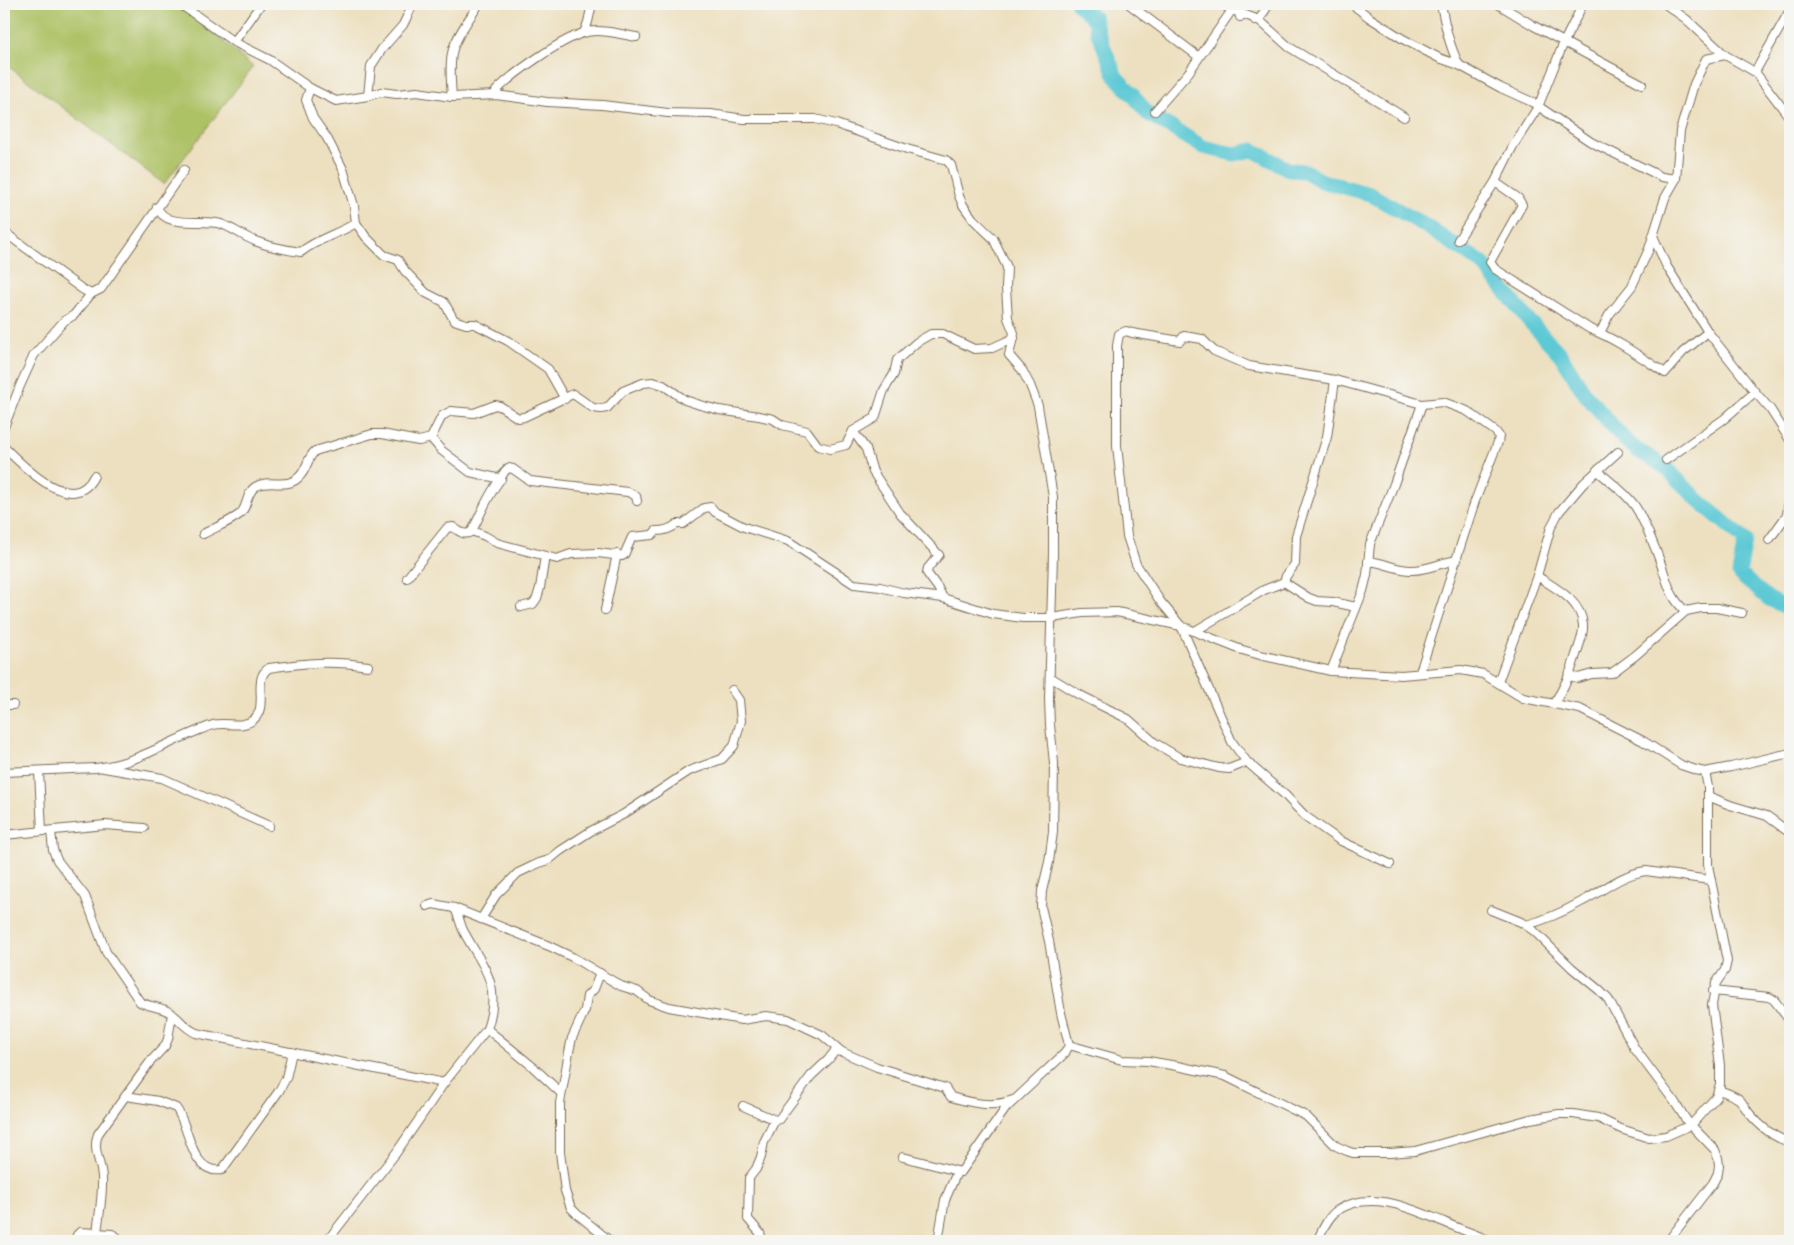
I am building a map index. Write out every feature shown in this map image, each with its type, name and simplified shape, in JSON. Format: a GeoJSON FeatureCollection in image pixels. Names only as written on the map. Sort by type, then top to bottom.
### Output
{"type":"FeatureCollection","features":[{"type":"Feature","properties":{"kind":"street"},"geometry":{"type":"LineString","coordinates":[[180,4],[234,42],[270,60],[310,88],[336,101],[381,92],[397,94],[416,92],[452,97],[496,95],[548,102],[602,105],[668,113],[712,114],[744,119],[815,119],[836,124],[907,149],[946,160],[951,165],[958,196],[973,219],[993,238],[1007,267],[1008,318],[1014,333],[1009,355],[1022,370],[1038,406],[1053,497],[1050,678],[1050,725],[1054,763],[1053,832],[1042,891],[1041,907],[1053,958],[1060,1006],[1069,1045],[1065,1053],[1020,1097],[1006,1108],[963,1170],[957,1172],[903,1157]]}},
{"type":"Feature","properties":{"kind":"street"},"geometry":{"type":"LineString","coordinates":[[234,42],[261,4]]}},
{"type":"Feature","properties":{"kind":"street"},"geometry":{"type":"LineString","coordinates":[[368,96],[371,66],[382,49],[403,25],[413,4]]}},
{"type":"Feature","properties":{"kind":"street"},"geometry":{"type":"LineString","coordinates":[[452,97],[451,64],[453,49],[459,34],[479,4]]}},
{"type":"Feature","properties":{"kind":"street"},"geometry":{"type":"LineString","coordinates":[[584,33],[592,4]]}},
{"type":"Feature","properties":{"kind":"street"},"geometry":{"type":"LineString","coordinates":[[1129,4],[1199,57]]}},
{"type":"Feature","properties":{"kind":"street"},"geometry":{"type":"LineString","coordinates":[[1221,4],[1235,7],[1259,20],[1289,47],[1404,116]]}},
{"type":"Feature","properties":{"kind":"street"},"geometry":{"type":"LineString","coordinates":[[1259,20],[1270,4]]}},
{"type":"Feature","properties":{"kind":"street"},"geometry":{"type":"LineString","coordinates":[[1352,4],[1403,39],[1439,58],[1460,65],[1501,88],[1532,102],[1538,108],[1590,142],[1662,176],[1676,178]]}},
{"type":"Feature","properties":{"kind":"street"},"geometry":{"type":"LineString","coordinates":[[1441,4],[1446,32],[1460,65]]}},
{"type":"Feature","properties":{"kind":"street"},"geometry":{"type":"LineString","coordinates":[[1498,4],[1642,84]]}},
{"type":"Feature","properties":{"kind":"street"},"geometry":{"type":"LineString","coordinates":[[1458,240],[1495,182],[1513,146],[1538,108],[1564,42],[1583,4]]}},
{"type":"Feature","properties":{"kind":"street"},"geometry":{"type":"LineString","coordinates":[[1665,4],[1725,55],[1754,72],[1790,118]]}},
{"type":"Feature","properties":{"kind":"street"},"geometry":{"type":"LineString","coordinates":[[1155,111],[1189,72],[1235,7]]}},
{"type":"Feature","properties":{"kind":"street"},"geometry":{"type":"LineString","coordinates":[[1754,72],[1790,10]]}},
{"type":"Feature","properties":{"kind":"street"},"geometry":{"type":"LineString","coordinates":[[496,95],[496,91],[518,72],[561,44],[584,33],[605,32],[636,37]]}},
{"type":"Feature","properties":{"kind":"street"},"geometry":{"type":"LineString","coordinates":[[1600,333],[1609,315],[1632,286],[1653,236],[1664,198],[1676,178],[1680,130],[1694,84],[1706,59],[1725,55]]}},
{"type":"Feature","properties":{"kind":"street"},"geometry":{"type":"LineString","coordinates":[[310,88],[306,100],[313,118],[327,138],[343,169],[354,206],[356,223],[384,255],[398,260],[405,271],[426,293],[444,302],[454,320],[466,324],[475,324],[508,341],[548,369],[565,399]]}},
{"type":"Feature","properties":{"kind":"street"},"geometry":{"type":"LineString","coordinates":[[4,427],[34,356],[64,321],[74,315],[92,294],[100,288],[184,170]]}},
{"type":"Feature","properties":{"kind":"street"},"geometry":{"type":"LineString","coordinates":[[1495,182],[1518,198],[1522,205],[1490,264],[1590,329],[1645,359],[1665,373],[1683,352],[1708,332]]}},
{"type":"Feature","properties":{"kind":"street"},"geometry":{"type":"LineString","coordinates":[[157,207],[159,213],[165,218],[220,224],[256,242],[301,252],[310,245],[356,223]]}},
{"type":"Feature","properties":{"kind":"street"},"geometry":{"type":"LineString","coordinates":[[4,232],[82,289],[92,294]]}},
{"type":"Feature","properties":{"kind":"street"},"geometry":{"type":"LineString","coordinates":[[1653,236],[1666,265],[1708,332],[1770,409],[1790,440]]}},
{"type":"Feature","properties":{"kind":"street"},"geometry":{"type":"LineString","coordinates":[[1390,864],[1339,840],[1305,816],[1248,762],[1232,742],[1181,626],[1160,601],[1136,564],[1127,536],[1117,446],[1117,346],[1119,334],[1126,331],[1180,341],[1184,336],[1202,339],[1214,351],[1250,366],[1335,380],[1422,404],[1443,402],[1467,411],[1495,431],[1499,436],[1475,500],[1420,672]]}},
{"type":"Feature","properties":{"kind":"street"},"geometry":{"type":"LineString","coordinates":[[431,438],[442,416],[451,411],[474,414],[494,405],[500,406],[518,418],[573,394],[593,408],[601,410],[607,408],[623,391],[643,382],[653,382],[663,385],[685,400],[700,405],[773,419],[782,425],[807,431],[818,446],[830,449],[846,445],[853,431],[875,418],[884,390],[894,374],[897,360],[917,342],[931,334],[943,334],[974,349],[992,348],[1014,338]]}},
{"type":"Feature","properties":{"kind":"street"},"geometry":{"type":"LineString","coordinates":[[1195,631],[1264,590],[1284,582],[1295,564],[1296,536],[1327,437],[1335,380]]}},
{"type":"Feature","properties":{"kind":"street"},"geometry":{"type":"LineString","coordinates":[[1666,460],[1724,419],[1755,392]]}},
{"type":"Feature","properties":{"kind":"street"},"geometry":{"type":"LineString","coordinates":[[1331,671],[1363,591],[1370,544],[1394,484],[1422,404]]}},
{"type":"Feature","properties":{"kind":"street"},"geometry":{"type":"LineString","coordinates":[[853,431],[866,449],[873,472],[891,501],[939,555],[928,568],[927,573],[943,598]]}},
{"type":"Feature","properties":{"kind":"street"},"geometry":{"type":"LineString","coordinates":[[203,534],[241,513],[250,492],[254,488],[267,483],[285,484],[293,482],[306,468],[310,457],[316,452],[372,434],[413,440],[431,438]]}},
{"type":"Feature","properties":{"kind":"street"},"geometry":{"type":"LineString","coordinates":[[431,438],[441,450],[470,472],[501,479]]}},
{"type":"Feature","properties":{"kind":"street"},"geometry":{"type":"LineString","coordinates":[[4,447],[27,470],[52,487],[70,492],[80,492],[87,488],[94,476]]}},
{"type":"Feature","properties":{"kind":"street"},"geometry":{"type":"LineString","coordinates":[[1498,682],[1537,576],[1551,526],[1559,512],[1583,484],[1618,452]]}},
{"type":"Feature","properties":{"kind":"street"},"geometry":{"type":"LineString","coordinates":[[407,578],[447,528],[453,527],[464,534],[472,531],[485,502],[504,472],[510,468],[530,481],[628,492],[636,496],[637,501]]}},
{"type":"Feature","properties":{"kind":"street"},"geometry":{"type":"LineString","coordinates":[[1597,470],[1627,497],[1637,510],[1667,584],[1678,604],[1686,611]]}},
{"type":"Feature","properties":{"kind":"street"},"geometry":{"type":"LineString","coordinates":[[1769,540],[1787,515],[1790,492]]}},
{"type":"Feature","properties":{"kind":"street"},"geometry":{"type":"LineString","coordinates":[[472,531],[498,543],[557,559],[571,554],[624,555],[632,537],[652,535],[656,531],[667,530],[677,524],[683,524],[704,508],[711,507],[715,512],[744,527],[788,541],[854,584],[943,598],[993,614],[1022,618],[1052,618],[1082,612],[1117,612],[1181,626],[1246,651],[1331,671],[1401,675],[1461,670],[1483,674],[1524,698],[1580,709],[1643,740],[1681,765],[1705,772],[1790,753]]}},
{"type":"Feature","properties":{"kind":"street"},"geometry":{"type":"LineString","coordinates":[[605,610],[617,554]]}},
{"type":"Feature","properties":{"kind":"street"},"geometry":{"type":"LineString","coordinates":[[521,607],[533,604],[537,598],[545,556]]}},
{"type":"Feature","properties":{"kind":"street"},"geometry":{"type":"LineString","coordinates":[[1368,561],[1384,563],[1403,570],[1413,570],[1457,560]]}},
{"type":"Feature","properties":{"kind":"street"},"geometry":{"type":"LineString","coordinates":[[1537,576],[1558,588],[1572,600],[1584,624],[1570,676],[1554,703]]}},
{"type":"Feature","properties":{"kind":"street"},"geometry":{"type":"LineString","coordinates":[[1284,582],[1317,601],[1333,602],[1356,608]]}},
{"type":"Feature","properties":{"kind":"street"},"geometry":{"type":"LineString","coordinates":[[1570,676],[1578,678],[1592,674],[1612,673],[1636,655],[1686,611],[1701,608],[1717,608],[1742,613]]}},
{"type":"Feature","properties":{"kind":"street"},"geometry":{"type":"LineString","coordinates":[[102,768],[133,759],[215,724],[239,724],[252,721],[260,711],[261,678],[264,671],[269,668],[321,661],[368,666]]}},
{"type":"Feature","properties":{"kind":"street"},"geometry":{"type":"LineString","coordinates":[[1050,678],[1128,719],[1155,743],[1180,758],[1219,768],[1237,767],[1248,762]]}},
{"type":"Feature","properties":{"kind":"street"},"geometry":{"type":"LineString","coordinates":[[481,919],[496,895],[518,873],[549,860],[591,831],[624,814],[689,771],[722,759],[734,746],[741,721],[739,700],[732,690]]}},
{"type":"Feature","properties":{"kind":"street"},"geometry":{"type":"LineString","coordinates":[[4,705],[13,704]]}},
{"type":"Feature","properties":{"kind":"street"},"geometry":{"type":"LineString","coordinates":[[4,772],[102,768],[162,778],[270,826]]}},
{"type":"Feature","properties":{"kind":"street"},"geometry":{"type":"LineString","coordinates":[[39,770],[42,831]]}},
{"type":"Feature","properties":{"kind":"street"},"geometry":{"type":"LineString","coordinates":[[1069,1045],[1122,1060],[1148,1061],[1225,1076],[1306,1116],[1336,1146],[1353,1153],[1400,1153],[1415,1151],[1530,1119],[1559,1114],[1598,1118],[1649,1138],[1666,1136],[1691,1125],[1709,1106],[1716,1098],[1721,1076],[1712,1004],[1716,983],[1725,970],[1727,961],[1708,865],[1708,796],[1705,772]]}},
{"type":"Feature","properties":{"kind":"street"},"geometry":{"type":"LineString","coordinates":[[1708,796],[1767,816],[1790,833]]}},
{"type":"Feature","properties":{"kind":"street"},"geometry":{"type":"LineString","coordinates":[[4,835],[105,825],[144,828]]}},
{"type":"Feature","properties":{"kind":"street"},"geometry":{"type":"LineString","coordinates":[[51,831],[53,850],[57,860],[89,902],[106,952],[140,1002],[172,1014],[183,1026],[196,1033],[444,1083]]}},
{"type":"Feature","properties":{"kind":"street"},"geometry":{"type":"LineString","coordinates":[[1526,925],[1558,914],[1624,877],[1638,872],[1646,871],[1710,880]]}},
{"type":"Feature","properties":{"kind":"street"},"geometry":{"type":"LineString","coordinates":[[428,906],[433,904],[454,908],[572,956],[621,986],[637,990],[650,1000],[669,1007],[742,1020],[766,1016],[788,1019],[822,1035],[842,1052]]}},
{"type":"Feature","properties":{"kind":"street"},"geometry":{"type":"LineString","coordinates":[[327,1241],[396,1153],[444,1083],[486,1029],[490,1020],[493,998],[488,974],[458,922],[454,908]]}},
{"type":"Feature","properties":{"kind":"street"},"geometry":{"type":"LineString","coordinates":[[1491,910],[1526,925],[1608,999],[1635,1049],[1691,1125],[1715,1150],[1718,1158],[1718,1173],[1713,1183],[1668,1241]]}},
{"type":"Feature","properties":{"kind":"street"},"geometry":{"type":"LineString","coordinates":[[600,973],[594,989],[587,996],[585,1010],[572,1038],[561,1093],[560,1152],[564,1191],[572,1208],[610,1241]]}},
{"type":"Feature","properties":{"kind":"street"},"geometry":{"type":"LineString","coordinates":[[1714,991],[1769,997],[1774,1000],[1790,1021]]}},
{"type":"Feature","properties":{"kind":"street"},"geometry":{"type":"LineString","coordinates":[[97,1233],[102,1175],[96,1157],[98,1134],[166,1043],[172,1014]]}},
{"type":"Feature","properties":{"kind":"street"},"geometry":{"type":"LineString","coordinates":[[486,1029],[532,1066],[561,1093]]}},
{"type":"Feature","properties":{"kind":"street"},"geometry":{"type":"LineString","coordinates":[[762,1241],[760,1234],[748,1219],[749,1178],[756,1169],[764,1142],[775,1120],[779,1119],[811,1076],[835,1051],[842,1052],[877,1067],[945,1088],[951,1097],[962,1100],[995,1105],[1020,1097]]}},
{"type":"Feature","properties":{"kind":"street"},"geometry":{"type":"LineString","coordinates":[[126,1096],[158,1101],[176,1108],[186,1124],[191,1145],[198,1159],[212,1170],[222,1170],[279,1091],[286,1078],[292,1052]]}},
{"type":"Feature","properties":{"kind":"street"},"geometry":{"type":"LineString","coordinates":[[1719,1090],[1734,1096],[1763,1127],[1779,1138],[1790,1142]]}},
{"type":"Feature","properties":{"kind":"street"},"geometry":{"type":"LineString","coordinates":[[743,1106],[775,1120]]}},
{"type":"Feature","properties":{"kind":"street"},"geometry":{"type":"LineString","coordinates":[[938,1241],[945,1200],[957,1172]]}},
{"type":"Feature","properties":{"kind":"street"},"geometry":{"type":"LineString","coordinates":[[1317,1241],[1337,1210],[1356,1203],[1370,1201],[1387,1202],[1411,1208],[1490,1241]]}},
{"type":"Feature","properties":{"kind":"street"},"geometry":{"type":"LineString","coordinates":[[76,1241],[79,1233],[112,1234],[117,1237],[117,1241]]}},
{"type":"Feature","properties":{"kind":"green space"},"geometry":{"type":"Polygon","coordinates":[[[4,4],[180,4],[253,67],[164,184],[4,63],[4,4]]]}},
{"type":"Feature","properties":{"kind":"waterway"},"geometry":{"type":"LineString","coordinates":[[1078,4],[1094,18],[1116,77],[1147,113],[1203,147],[1234,154],[1253,150],[1290,170],[1305,171],[1322,181],[1370,194],[1424,225],[1482,263],[1530,322],[1560,354],[1585,394],[1623,438],[1637,450],[1664,466],[1698,500],[1745,540],[1739,574],[1769,599],[1790,609]]}}]}
